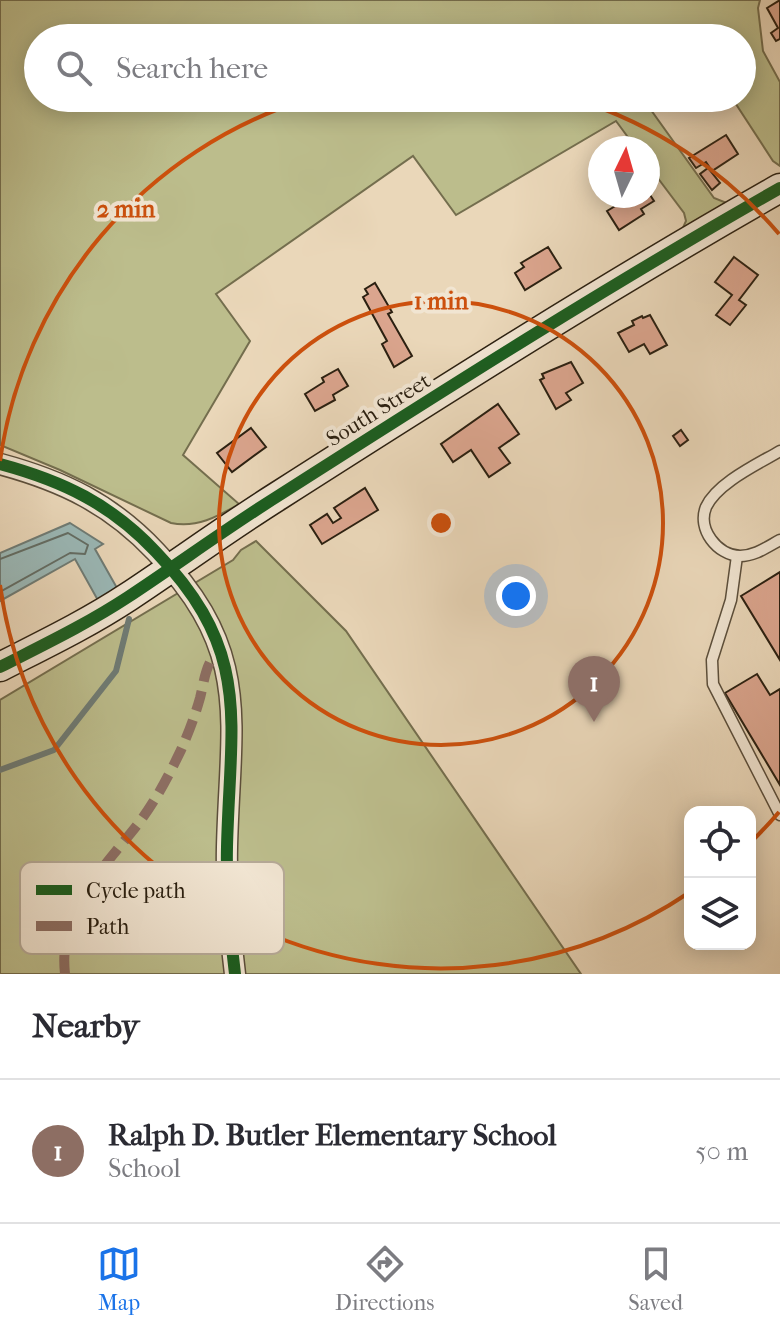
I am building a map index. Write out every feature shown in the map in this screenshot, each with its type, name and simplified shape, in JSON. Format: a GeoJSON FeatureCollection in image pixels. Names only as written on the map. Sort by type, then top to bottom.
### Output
{"type":"FeatureCollection","features":[{"type":"Feature","properties":{"kind":"street","name":"South Street"},"geometry":{"type":"LineString","coordinates":[[0,667],[73,630],[467,377],[697,236],[779,190]]}},
{"type":"Feature","properties":{"kind":"street"},"geometry":{"type":"LineString","coordinates":[[0,464],[56,481],[93,499],[120,517],[171,568],[203,611],[227,668],[233,727],[227,862]]}},
{"type":"Feature","properties":{"kind":"street"},"geometry":{"type":"LineString","coordinates":[[233,954],[235,974]]}},
{"type":"Feature","properties":{"kind":"lane"},"geometry":{"type":"LineString","coordinates":[[780,451],[740,474],[713,497],[704,515],[706,533],[724,550],[737,556],[752,554],[780,540]]}},
{"type":"Feature","properties":{"kind":"lane"},"geometry":{"type":"LineString","coordinates":[[737,556],[731,600],[712,660],[713,684],[780,815]]}},
{"type":"Feature","properties":{"kind":"green space"},"geometry":{"type":"Polygon","coordinates":[[[0,0],[760,0],[758,8],[763,51],[780,82],[780,166],[773,161],[741,112],[756,112],[756,24],[24,24],[24,112],[652,112],[714,198],[729,204],[682,230],[686,221],[684,213],[660,181],[660,136],[627,136],[616,121],[456,215],[413,156],[216,294],[250,341],[183,455],[239,504],[198,523],[171,523],[0,445],[0,0]]]}},
{"type":"Feature","properties":{"kind":"green space"},"geometry":{"type":"Polygon","coordinates":[[[256,541],[346,631],[581,974],[0,974],[0,700],[233,560],[241,550],[256,541]]]}},
{"type":"Feature","properties":{"kind":"water"},"geometry":{"type":"Polygon","coordinates":[[[70,523],[103,544],[95,549],[130,611],[110,622],[75,559],[0,601],[0,553],[70,523]]]}},
{"type":"Feature","properties":{"kind":"building"},"geometry":{"type":"Polygon","coordinates":[[[780,0],[780,39],[776,41],[771,33],[778,28],[767,8],[780,0]]]}},
{"type":"Feature","properties":{"kind":"building"},"geometry":{"type":"Polygon","coordinates":[[[726,135],[738,154],[712,171],[706,162],[696,168],[689,158],[726,135]]]}},
{"type":"Feature","properties":{"kind":"building"},"geometry":{"type":"Polygon","coordinates":[[[708,168],[720,183],[712,190],[700,174],[708,168]]]}},
{"type":"Feature","properties":{"kind":"building"},"geometry":{"type":"Polygon","coordinates":[[[612,208],[643,208],[644,214],[619,230],[607,211],[612,208]]]}},
{"type":"Feature","properties":{"kind":"building"},"geometry":{"type":"Polygon","coordinates":[[[548,247],[561,268],[525,290],[515,273],[524,267],[521,263],[548,247]]]}},
{"type":"Feature","properties":{"kind":"building"},"geometry":{"type":"Polygon","coordinates":[[[734,257],[758,275],[739,300],[746,305],[730,325],[716,315],[732,295],[715,282],[734,257]]]}},
{"type":"Feature","properties":{"kind":"building"},"geometry":{"type":"Polygon","coordinates":[[[375,283],[392,312],[388,314],[412,356],[394,367],[382,344],[387,341],[363,297],[368,294],[365,289],[375,283]]]}},
{"type":"Feature","properties":{"kind":"building"},"geometry":{"type":"Polygon","coordinates":[[[650,315],[667,345],[650,354],[644,344],[629,352],[618,333],[634,325],[632,321],[650,315]]]}},
{"type":"Feature","properties":{"kind":"building"},"geometry":{"type":"Polygon","coordinates":[[[571,362],[583,383],[566,393],[571,400],[556,409],[540,380],[544,378],[542,374],[571,362]]]}},
{"type":"Feature","properties":{"kind":"building"},"geometry":{"type":"Polygon","coordinates":[[[338,369],[348,386],[333,395],[335,400],[315,411],[305,394],[324,382],[322,378],[338,369]]]}},
{"type":"Feature","properties":{"kind":"building"},"geometry":{"type":"Polygon","coordinates":[[[498,404],[519,434],[499,448],[510,463],[489,477],[471,450],[453,462],[441,444],[498,404]]]}},
{"type":"Feature","properties":{"kind":"building"},"geometry":{"type":"Polygon","coordinates":[[[251,428],[266,447],[232,472],[217,453],[251,428]]]}},
{"type":"Feature","properties":{"kind":"building"},"geometry":{"type":"Polygon","coordinates":[[[681,430],[688,440],[680,446],[673,436],[681,430]]]}},
{"type":"Feature","properties":{"kind":"building"},"geometry":{"type":"Polygon","coordinates":[[[365,488],[378,510],[322,544],[310,525],[327,514],[333,523],[341,518],[334,508],[365,488]]]}},
{"type":"Feature","properties":{"kind":"building"},"geometry":{"type":"Polygon","coordinates":[[[780,572],[780,660],[741,596],[780,572]]]}},
{"type":"Feature","properties":{"kind":"building"},"geometry":{"type":"Polygon","coordinates":[[[757,674],[770,695],[780,689],[780,785],[725,693],[757,674]]]}},
{"type":"Feature","properties":{"kind":"waterway"},"geometry":{"type":"LineString","coordinates":[[0,770],[54,750],[116,671],[129,619]]}},
{"type":"Feature","properties":{"kind":"marked path"},"geometry":{"type":"LineString","coordinates":[[107,862],[150,807],[181,750],[198,705],[208,666],[220,648]]}},
{"type":"Feature","properties":{"kind":"marked path"},"geometry":{"type":"LineString","coordinates":[[65,954],[65,974]]}},
{"type":"Feature","properties":{"kind":"cycle path"},"geometry":{"type":"LineString","coordinates":[[0,667],[112,607],[259,508],[465,378],[780,188]]}},
{"type":"Feature","properties":{"kind":"cycle path"},"geometry":{"type":"LineString","coordinates":[[0,464],[45,478],[85,496],[122,520],[156,552],[187,588],[208,623],[222,656],[229,690],[231,762],[227,862]]}},
{"type":"Feature","properties":{"kind":"cycle path"},"geometry":{"type":"LineString","coordinates":[[233,954],[235,974]]}},
{"type":"Feature","properties":{"kind":"place","name":"Ralph D. Butler Elementary School"},"geometry":{"type":"Point","coordinates":[594,722]}}]}
